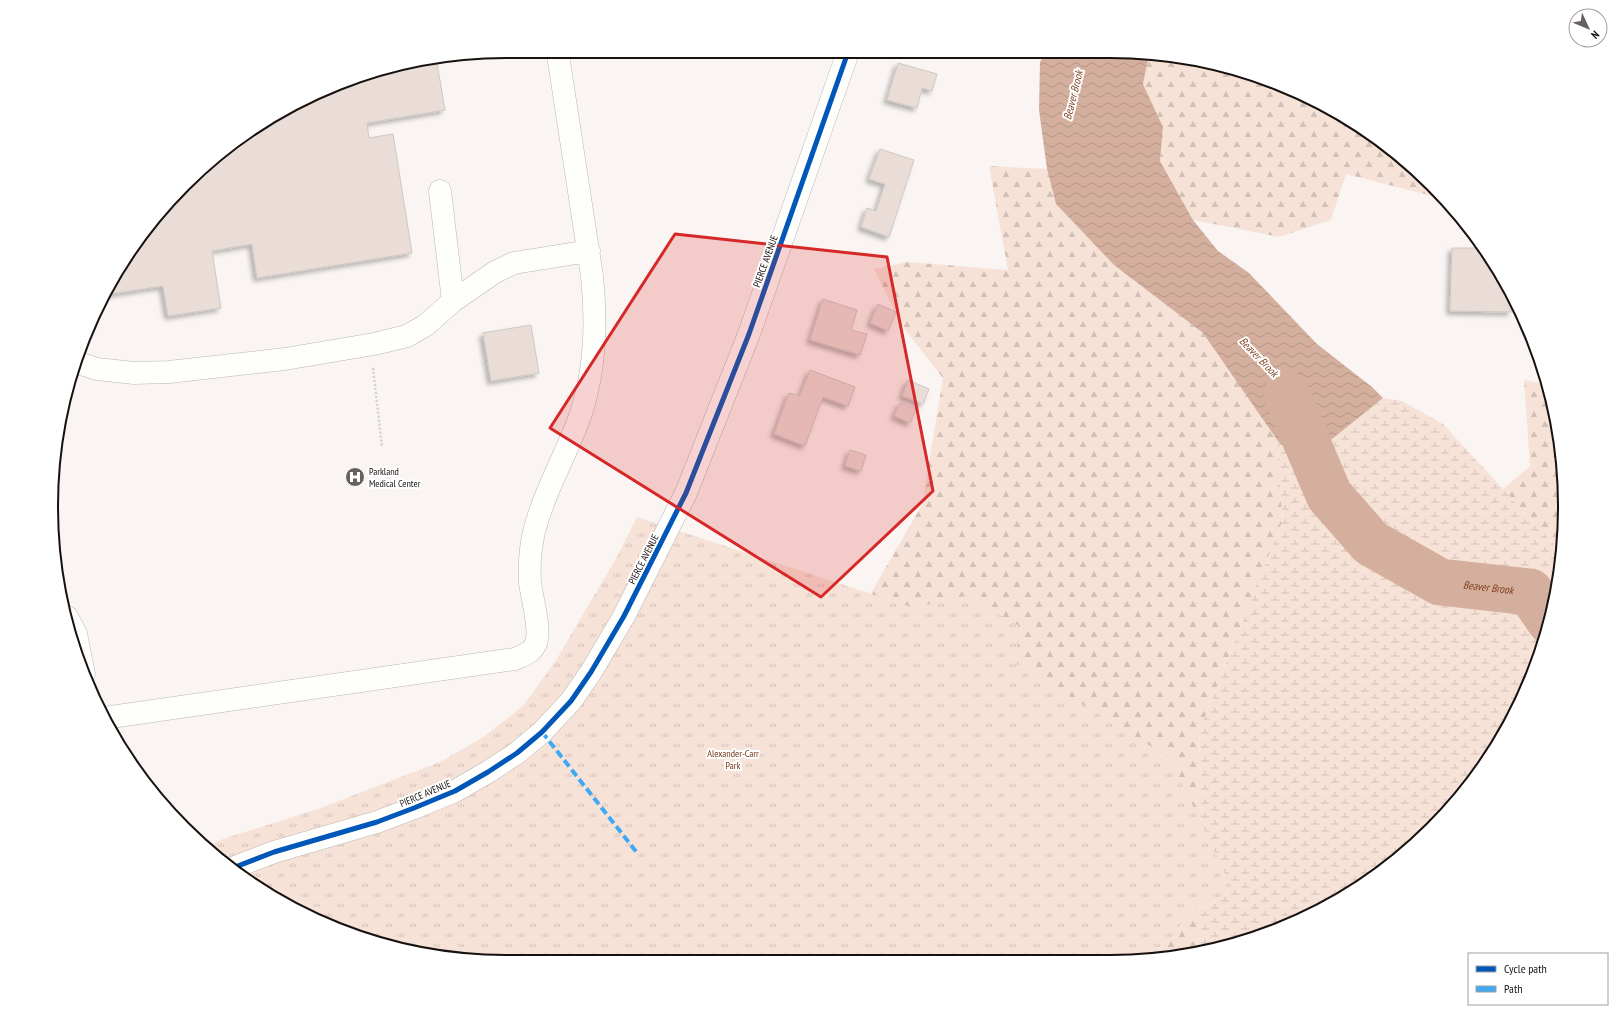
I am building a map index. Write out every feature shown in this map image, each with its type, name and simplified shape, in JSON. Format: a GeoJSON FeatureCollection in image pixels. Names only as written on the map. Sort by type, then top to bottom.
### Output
{"type":"FeatureCollection","features":[{"type":"Feature","properties":{"kind":"street"},"geometry":{"type":"LineString","coordinates":[[110,717],[515,659],[530,653],[536,642],[536,624],[530,584],[530,562],[534,532],[546,495],[579,419],[588,386],[592,360],[595,302],[589,251],[558,58]]}},
{"type":"Feature","properties":{"kind":"street","name":"PIERCE AVENUE"},"geometry":{"type":"LineString","coordinates":[[238,866],[274,852],[377,822],[455,791],[517,753],[542,732],[571,701],[591,672],[624,616],[686,493],[749,334],[846,58]]}},
{"type":"Feature","properties":{"kind":"street"},"geometry":{"type":"LineString","coordinates":[[440,190],[453,301]]}},
{"type":"Feature","properties":{"kind":"street"},"geometry":{"type":"LineString","coordinates":[[81,364],[97,369],[134,373],[162,372],[285,359],[374,344],[407,336],[426,325],[453,301],[495,272],[514,263],[589,251]]}},
{"type":"Feature","properties":{"kind":"path"},"geometry":{"type":"LineString","coordinates":[[373,368],[382,447]]}},
{"type":"Feature","properties":{"kind":"highlighted area"},"geometry":{"type":"Polygon","coordinates":[[[675,234],[887,257],[933,491],[821,597],[550,428],[675,234]]]}},
{"type":"Feature","properties":{"kind":"green space"},"geometry":{"type":"Polygon","coordinates":[[[1148,60],[1168,62],[1226,73],[1281,92],[1334,118],[1359,134],[1405,169],[1434,196],[1346,174],[1331,220],[1279,237],[1193,220],[1160,161],[1163,127],[1143,84],[1148,60]]]}},
{"type":"Feature","properties":{"kind":"green space"},"geometry":{"type":"Polygon","coordinates":[[[989,166],[1047,169],[1056,204],[1114,265],[1203,333],[1280,444],[1277,456],[1283,520],[1199,732],[1202,819],[1198,946],[1168,951],[1110,955],[506,955],[448,951],[419,946],[390,940],[339,923],[864,605],[922,505],[943,378],[903,327],[874,269],[908,262],[1008,270],[989,166]]]}},
{"type":"Feature","properties":{"kind":"green space"},"geometry":{"type":"Polygon","coordinates":[[[1524,380],[1541,383],[1549,419],[1557,477],[1558,506],[1556,546],[1503,489],[1530,466],[1524,380]]]}},
{"type":"Feature","properties":{"kind":"green space"},"geometry":{"type":"Polygon","coordinates":[[[1383,398],[1402,401],[1443,424],[1556,546],[1543,623],[1524,678],[1498,731],[1465,780],[1427,824],[1383,862],[1334,895],[1308,909],[1254,931],[1226,940],[1198,946],[1202,819],[1199,732],[1283,520],[1277,456],[1280,444],[1306,460],[1383,398]]]}},
{"type":"Feature","properties":{"kind":"green space","name":"Alexander-Carr Park"},"geometry":{"type":"Polygon","coordinates":[[[637,517],[914,608],[964,596],[1018,625],[1017,664],[1170,758],[1234,892],[1192,908],[1163,952],[1139,954],[477,954],[448,951],[390,940],[335,921],[282,895],[233,862],[211,844],[223,839],[318,809],[442,761],[485,736],[523,706],[555,662],[618,555],[637,517]]]}},
{"type":"Feature","properties":{"kind":"water"},"geometry":{"type":"Polygon","coordinates":[[[1042,58],[1110,58],[1148,60],[1143,84],[1163,127],[1160,161],[1193,220],[1218,251],[1249,273],[1317,344],[1372,387],[1383,398],[1306,460],[1280,444],[1203,333],[1114,265],[1056,204],[1047,169],[1039,110],[1040,62],[1042,58]]]}},
{"type":"Feature","properties":{"kind":"building"},"geometry":{"type":"Polygon","coordinates":[[[898,63],[937,74],[932,91],[922,88],[917,108],[887,100],[898,63]]]}},
{"type":"Feature","properties":{"kind":"building"},"geometry":{"type":"Polygon","coordinates":[[[437,64],[445,110],[367,123],[369,138],[393,134],[412,253],[257,278],[252,244],[212,251],[221,308],[168,316],[163,286],[112,294],[134,257],[169,211],[189,189],[233,151],[282,118],[335,92],[390,73],[437,64]]]}},
{"type":"Feature","properties":{"kind":"building"},"geometry":{"type":"Polygon","coordinates":[[[880,149],[914,160],[889,237],[861,227],[867,208],[876,211],[885,184],[869,179],[880,149]]]}},
{"type":"Feature","properties":{"kind":"building"},"geometry":{"type":"Polygon","coordinates":[[[1452,248],[1476,248],[1498,282],[1511,307],[1511,312],[1450,311],[1452,248]]]}},
{"type":"Feature","properties":{"kind":"building"},"geometry":{"type":"Polygon","coordinates":[[[823,299],[857,310],[851,330],[867,334],[860,355],[810,340],[823,299]]]}},
{"type":"Feature","properties":{"kind":"building"},"geometry":{"type":"Polygon","coordinates":[[[878,304],[896,312],[888,331],[870,323],[878,304]]]}},
{"type":"Feature","properties":{"kind":"building"},"geometry":{"type":"Polygon","coordinates":[[[531,325],[539,373],[491,381],[483,333],[531,325]]]}},
{"type":"Feature","properties":{"kind":"building"},"geometry":{"type":"Polygon","coordinates":[[[810,370],[855,387],[848,406],[823,397],[805,446],[774,434],[789,393],[800,396],[810,370]]]}},
{"type":"Feature","properties":{"kind":"building"},"geometry":{"type":"Polygon","coordinates":[[[908,380],[929,389],[923,404],[902,396],[908,380]]]}},
{"type":"Feature","properties":{"kind":"building"},"geometry":{"type":"Polygon","coordinates":[[[900,403],[916,409],[910,423],[894,416],[900,403]]]}},
{"type":"Feature","properties":{"kind":"building"},"geometry":{"type":"Polygon","coordinates":[[[850,450],[866,455],[861,471],[845,466],[850,450]]]}},
{"type":"Feature","properties":{"kind":"waterway","name":"Beaver Brook"},"geometry":{"type":"LineString","coordinates":[[1287,395],[1329,495],[1371,543],[1440,582],[1530,592],[1545,614]]}},
{"type":"Feature","properties":{"kind":"marked path"},"geometry":{"type":"LineString","coordinates":[[542,732],[638,854]]}},
{"type":"Feature","properties":{"kind":"cycle path"},"geometry":{"type":"LineString","coordinates":[[238,866],[274,852],[377,822],[455,791],[517,753],[542,732],[571,701],[591,672],[624,616],[686,493],[749,334],[846,58]]}},
{"type":"Feature","properties":{"kind":"place","name":"Parkland Medical Center"},"geometry":{"type":"Point","coordinates":[355,477]}}]}
